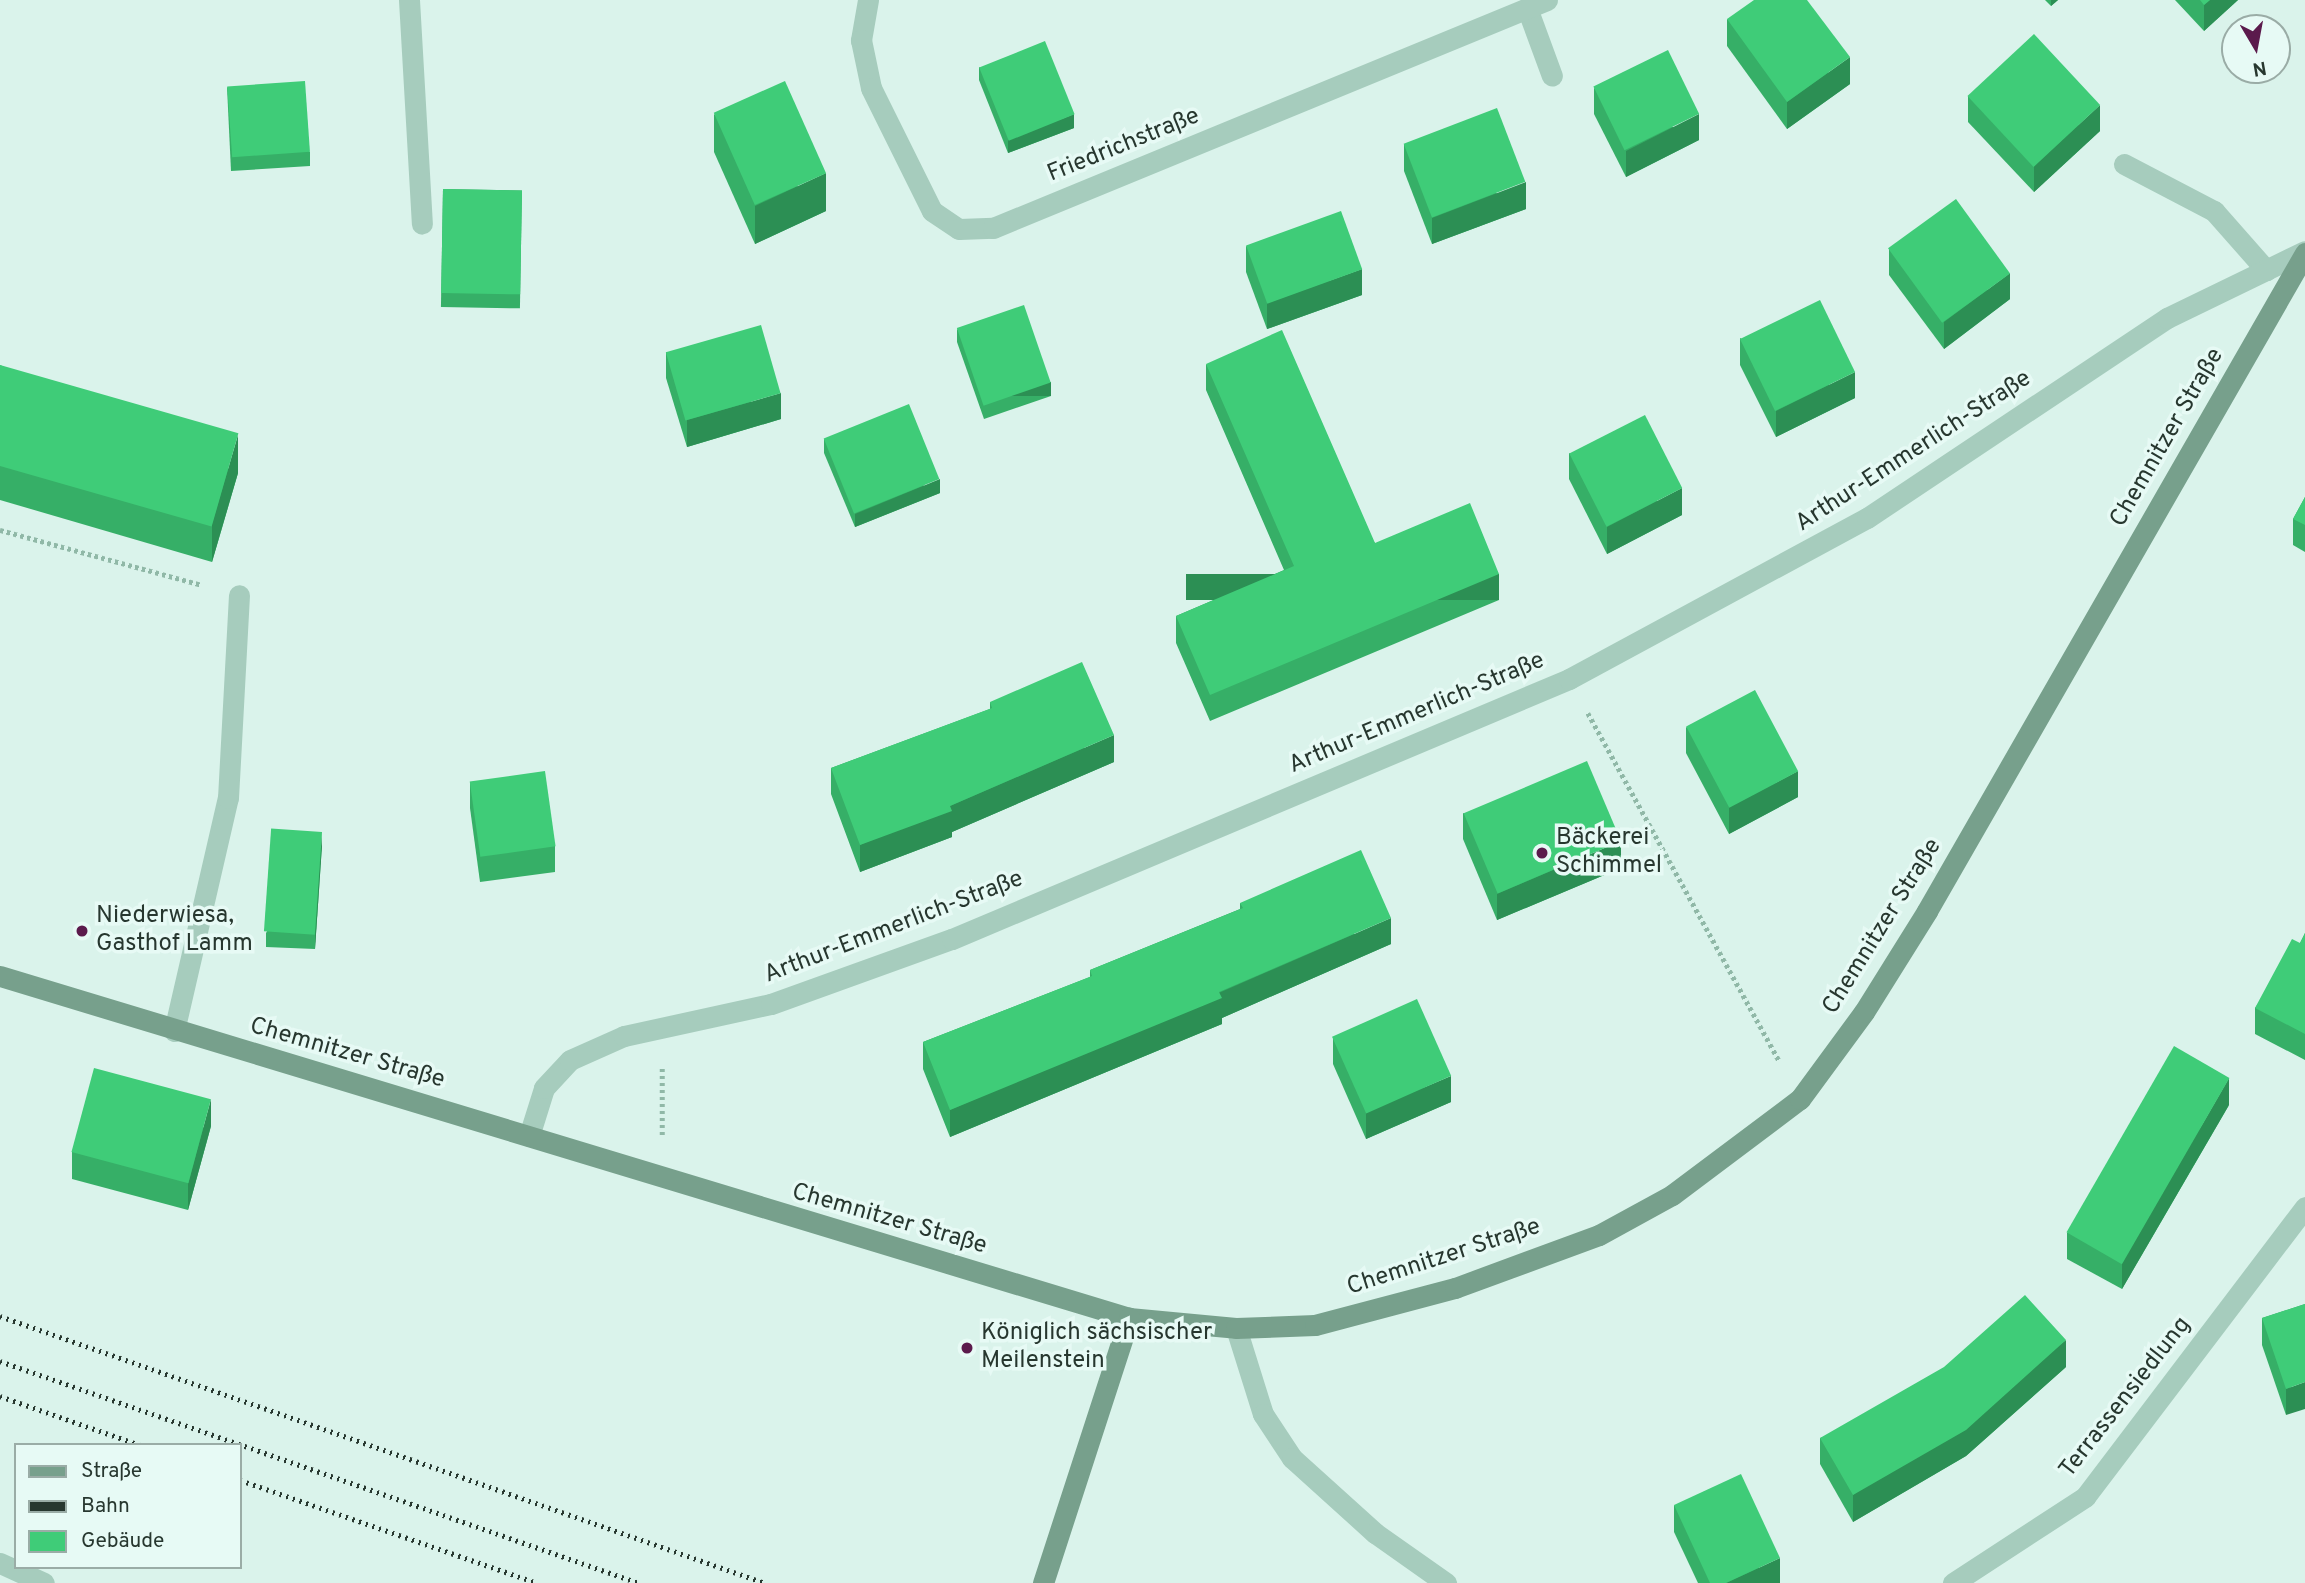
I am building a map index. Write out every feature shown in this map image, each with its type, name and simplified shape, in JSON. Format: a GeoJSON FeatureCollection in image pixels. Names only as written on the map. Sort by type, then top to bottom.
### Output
{"type":"FeatureCollection","features":[{"type":"Feature","properties":{"kind":"main road","name":"Chemnitzer Straße"},"geometry":{"type":"LineString","coordinates":[[0,976],[174,1031],[529,1136],[662,1179],[1129,1318],[1236,1328],[1315,1325],[1385,1308],[1599,1235],[1672,1195],[1800,1099],[1864,1012],[1927,911],[2305,252]]}},
{"type":"Feature","properties":{"kind":"main road"},"geometry":{"type":"LineString","coordinates":[[1043,1583],[1129,1318]]}},
{"type":"Feature","properties":{"kind":"street"},"geometry":{"type":"LineString","coordinates":[[409,0],[422,224]]}},
{"type":"Feature","properties":{"kind":"street","name":"Friedrichstraße"},"geometry":{"type":"LineString","coordinates":[[868,0],[861,40],[871,88],[932,211],[959,229],[993,228],[1537,4]]}},
{"type":"Feature","properties":{"kind":"street"},"geometry":{"type":"LineString","coordinates":[[1537,4],[1552,76]]}},
{"type":"Feature","properties":{"kind":"street"},"geometry":{"type":"LineString","coordinates":[[2124,164],[2214,211],[2266,270]]}},
{"type":"Feature","properties":{"kind":"street","name":"Arthur-Emmerlich-Straße"},"geometry":{"type":"LineString","coordinates":[[529,1136],[544,1088],[570,1060],[624,1036],[771,1004],[952,939],[1569,679],[1867,518],[2167,318],[2305,252]]}},
{"type":"Feature","properties":{"kind":"street"},"geometry":{"type":"LineString","coordinates":[[174,1031],[228,798],[239,595]]}},
{"type":"Feature","properties":{"kind":"street","name":"Terrassensiedlung"},"geometry":{"type":"LineString","coordinates":[[1953,1583],[2085,1497],[2305,1207]]}},
{"type":"Feature","properties":{"kind":"street"},"geometry":{"type":"LineString","coordinates":[[1236,1328],[1263,1414],[1292,1458],[1375,1533],[1446,1583]]}},
{"type":"Feature","properties":{"kind":"street"},"geometry":{"type":"LineString","coordinates":[[0,1563],[44,1583]]}},
{"type":"Feature","properties":{"kind":"path"},"geometry":{"type":"LineString","coordinates":[[0,530],[239,595]]}},
{"type":"Feature","properties":{"kind":"path"},"geometry":{"type":"LineString","coordinates":[[1569,679],[1800,1099]]}},
{"type":"Feature","properties":{"kind":"path"},"geometry":{"type":"LineString","coordinates":[[662,1027],[662,1179]]}},
{"type":"Feature","properties":{"kind":"building"},"geometry":{"type":"Polygon","coordinates":[[[1754,0],[1807,0],[1850,57],[1787,102],[1727,19],[1754,0]]]}},
{"type":"Feature","properties":{"kind":"building"},"geometry":{"type":"Polygon","coordinates":[[[2034,34],[2100,105],[2034,167],[1967,96],[2034,34]]]}},
{"type":"Feature","properties":{"kind":"building"},"geometry":{"type":"Polygon","coordinates":[[[1045,41],[1075,114],[1009,141],[979,68],[1045,41]]]}},
{"type":"Feature","properties":{"kind":"building"},"geometry":{"type":"Polygon","coordinates":[[[1668,50],[1699,114],[1625,150],[1593,86],[1668,50]]]}},
{"type":"Feature","properties":{"kind":"building"},"geometry":{"type":"Polygon","coordinates":[[[305,81],[310,152],[232,157],[227,86],[305,81]]]}},
{"type":"Feature","properties":{"kind":"building"},"geometry":{"type":"Polygon","coordinates":[[[785,81],[826,173],[755,205],[714,113],[785,81]]]}},
{"type":"Feature","properties":{"kind":"building"},"geometry":{"type":"Polygon","coordinates":[[[1497,108],[1525,182],[1432,218],[1404,144],[1497,108]]]}},
{"type":"Feature","properties":{"kind":"building"},"geometry":{"type":"Polygon","coordinates":[[[443,189],[522,190],[520,294],[441,293],[443,189]]]}},
{"type":"Feature","properties":{"kind":"building"},"geometry":{"type":"Polygon","coordinates":[[[1956,199],[2010,273],[1942,323],[1888,248],[1956,199]]]}},
{"type":"Feature","properties":{"kind":"building"},"geometry":{"type":"Polygon","coordinates":[[[1341,211],[1362,269],[1267,304],[1246,246],[1341,211]]]}},
{"type":"Feature","properties":{"kind":"building"},"geometry":{"type":"Polygon","coordinates":[[[1820,300],[1855,372],[1775,411],[1740,339],[1820,300]]]}},
{"type":"Feature","properties":{"kind":"building"},"geometry":{"type":"Polygon","coordinates":[[[1024,305],[1051,383],[984,406],[957,328],[1024,305]]]}},
{"type":"Feature","properties":{"kind":"building"},"geometry":{"type":"Polygon","coordinates":[[[761,325],[781,393],[685,421],[666,352],[761,325]]]}},
{"type":"Feature","properties":{"kind":"building"},"geometry":{"type":"Polygon","coordinates":[[[1282,330],[1375,543],[1470,503],[1499,574],[1210,695],[1176,616],[1294,566],[1206,364],[1282,330]]]}},
{"type":"Feature","properties":{"kind":"building"},"geometry":{"type":"Polygon","coordinates":[[[0,365],[238,433],[212,527],[0,466],[0,365]]]}},
{"type":"Feature","properties":{"kind":"building"},"geometry":{"type":"Polygon","coordinates":[[[909,404],[939,479],[854,514],[824,438],[909,404]]]}},
{"type":"Feature","properties":{"kind":"building"},"geometry":{"type":"Polygon","coordinates":[[[1645,415],[1682,488],[1606,527],[1569,454],[1645,415]]]}},
{"type":"Feature","properties":{"kind":"building"},"geometry":{"type":"Polygon","coordinates":[[[2305,497],[2305,525],[2293,519],[2305,497]]]}},
{"type":"Feature","properties":{"kind":"building"},"geometry":{"type":"Polygon","coordinates":[[[1082,662],[1114,735],[950,806],[952,811],[860,845],[831,768],[992,708],[990,702],[1082,662]]]}},
{"type":"Feature","properties":{"kind":"building"},"geometry":{"type":"Polygon","coordinates":[[[1755,690],[1798,771],[1729,808],[1686,727],[1755,690]]]}},
{"type":"Feature","properties":{"kind":"building","name":"Bäckerei Schimmel"},"geometry":{"type":"Polygon","coordinates":[[[1587,761],[1621,841],[1498,893],[1464,813],[1587,761]]]}},
{"type":"Feature","properties":{"kind":"building"},"geometry":{"type":"Polygon","coordinates":[[[545,771],[556,846],[480,857],[470,782],[545,771]]]}},
{"type":"Feature","properties":{"kind":"building"},"geometry":{"type":"Polygon","coordinates":[[[271,828],[322,832],[315,935],[264,931],[271,828]]]}},
{"type":"Feature","properties":{"kind":"building"},"geometry":{"type":"Polygon","coordinates":[[[1361,850],[1391,918],[1219,992],[1222,998],[950,1110],[923,1042],[1092,976],[1090,970],[1243,908],[1240,903],[1361,850]]]}},
{"type":"Feature","properties":{"kind":"building"},"geometry":{"type":"Polygon","coordinates":[[[2305,933],[2305,1034],[2255,1008],[2292,939],[2300,943],[2305,933]]]}},
{"type":"Feature","properties":{"kind":"building"},"geometry":{"type":"Polygon","coordinates":[[[1417,999],[1451,1076],[1366,1114],[1332,1037],[1417,999]]]}},
{"type":"Feature","properties":{"kind":"building"},"geometry":{"type":"Polygon","coordinates":[[[2174,1046],[2229,1078],[2122,1264],[2066,1232],[2174,1046]]]}},
{"type":"Feature","properties":{"kind":"building"},"geometry":{"type":"Polygon","coordinates":[[[94,1068],[211,1099],[188,1183],[71,1152],[94,1068]]]}},
{"type":"Feature","properties":{"kind":"building"},"geometry":{"type":"Polygon","coordinates":[[[2025,1295],[2066,1340],[1966,1430],[1853,1495],[1820,1438],[1944,1367],[2025,1295]]]}},
{"type":"Feature","properties":{"kind":"building"},"geometry":{"type":"Polygon","coordinates":[[[2305,1304],[2305,1382],[2286,1389],[2262,1318],[2305,1304]]]}},
{"type":"Feature","properties":{"kind":"building"},"geometry":{"type":"Polygon","coordinates":[[[1741,1474],[1780,1558],[1726,1583],[1710,1583],[1674,1505],[1741,1474]]]}},
{"type":"Feature","properties":{"kind":"railway"},"geometry":{"type":"LineString","coordinates":[[0,1316],[765,1583]]}},
{"type":"Feature","properties":{"kind":"railway"},"geometry":{"type":"LineString","coordinates":[[0,1361],[236,1443]]}},
{"type":"Feature","properties":{"kind":"railway"},"geometry":{"type":"LineString","coordinates":[[0,1396],[134,1443]]}},
{"type":"Feature","properties":{"kind":"railway"},"geometry":{"type":"LineString","coordinates":[[242,1445],[639,1583]]}},
{"type":"Feature","properties":{"kind":"railway"},"geometry":{"type":"LineString","coordinates":[[242,1481],[537,1583]]}},
{"type":"Feature","properties":{"kind":"place","name":"Bäckerei Schimmel"},"geometry":{"type":"Point","coordinates":[1542,853]}},
{"type":"Feature","properties":{"kind":"place","name":"Niederwiesa, Gasthof Lamm"},"geometry":{"type":"Point","coordinates":[82,931]}},
{"type":"Feature","properties":{"kind":"place","name":"Königlich sächsischer Meilenstein"},"geometry":{"type":"Point","coordinates":[967,1348]}}]}
